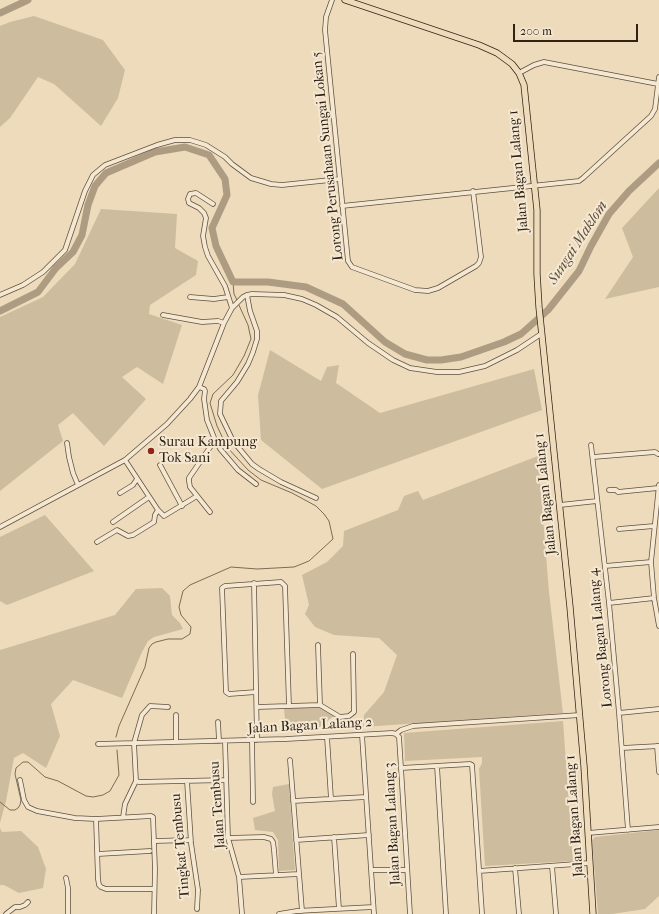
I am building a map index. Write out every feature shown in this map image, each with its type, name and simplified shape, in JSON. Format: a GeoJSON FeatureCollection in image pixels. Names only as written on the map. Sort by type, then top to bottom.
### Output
{"type":"FeatureCollection","features":[{"type":"Feature","properties":{"kind":"main road"},"geometry":{"type":"LineString","coordinates":[[345,0],[497,52],[512,64],[519,73]]}},
{"type":"Feature","properties":{"kind":"main road","name":"Jalan Bagan Lalang 1"},"geometry":{"type":"LineString","coordinates":[[519,73],[524,85],[537,210],[537,274],[541,333],[560,505],[580,714],[593,914]]}},
{"type":"Feature","properties":{"kind":"street","name":"Lorong Perusahaan Sungai Lokan 5"},"geometry":{"type":"LineString","coordinates":[[332,0],[326,17],[325,30],[348,261],[352,267],[415,290],[428,290],[438,288],[479,263],[481,257],[473,191]]}},
{"type":"Feature","properties":{"kind":"street"},"geometry":{"type":"LineString","coordinates":[[519,73],[534,65],[544,62],[658,84]]}},
{"type":"Feature","properties":{"kind":"street"},"geometry":{"type":"LineString","coordinates":[[342,206],[579,181],[651,116],[654,110],[659,77]]}},
{"type":"Feature","properties":{"kind":"street"},"geometry":{"type":"LineString","coordinates":[[0,295],[23,286],[43,272],[65,250],[85,191],[93,175],[105,165],[157,145],[175,140],[190,140],[206,145],[251,178],[271,184],[282,185],[340,178]]}},
{"type":"Feature","properties":{"kind":"street"},"geometry":{"type":"LineString","coordinates":[[213,204],[196,193],[190,194],[188,199],[189,203],[199,208],[204,213],[206,218],[203,236],[205,247],[208,256],[222,278],[232,308]]}},
{"type":"Feature","properties":{"kind":"street"},"geometry":{"type":"LineString","coordinates":[[0,527],[125,460],[167,424],[199,387],[224,323],[232,308],[245,296],[252,294],[284,295],[302,299],[337,317],[368,343],[393,360],[410,368],[437,372],[459,372],[485,366],[517,350],[541,333]]}},
{"type":"Feature","properties":{"kind":"street"},"geometry":{"type":"LineString","coordinates":[[245,296],[257,331],[257,339],[248,364],[237,382],[221,401],[220,414],[233,441],[252,464],[281,482],[316,498]]}},
{"type":"Feature","properties":{"kind":"street"},"geometry":{"type":"LineString","coordinates":[[190,297],[214,299],[228,297]]}},
{"type":"Feature","properties":{"kind":"street"},"geometry":{"type":"LineString","coordinates":[[163,315],[202,322],[218,321],[224,323]]}},
{"type":"Feature","properties":{"kind":"street"},"geometry":{"type":"LineString","coordinates":[[199,387],[204,388],[205,391],[204,399],[207,420],[215,440],[221,450],[238,470],[256,484]]}},
{"type":"Feature","properties":{"kind":"street"},"geometry":{"type":"LineString","coordinates":[[210,512],[190,487],[189,481],[215,440]]}},
{"type":"Feature","properties":{"kind":"street"},"geometry":{"type":"LineString","coordinates":[[67,443],[70,462],[78,485]]}},
{"type":"Feature","properties":{"kind":"street","name":"Lorong Bagan Lalang 4"},"geometry":{"type":"LineString","coordinates":[[591,445],[609,603],[628,830]]}},
{"type":"Feature","properties":{"kind":"street"},"geometry":{"type":"LineString","coordinates":[[593,457],[655,452],[659,454]]}},
{"type":"Feature","properties":{"kind":"street"},"geometry":{"type":"LineString","coordinates":[[125,460],[158,510],[164,516],[197,496]]}},
{"type":"Feature","properties":{"kind":"street"},"geometry":{"type":"LineString","coordinates":[[160,465],[182,506]]}},
{"type":"Feature","properties":{"kind":"street"},"geometry":{"type":"LineString","coordinates":[[120,493],[133,485],[137,479]]}},
{"type":"Feature","properties":{"kind":"street"},"geometry":{"type":"LineString","coordinates":[[659,485],[650,562],[659,626]]}},
{"type":"Feature","properties":{"kind":"street"},"geometry":{"type":"LineString","coordinates":[[609,490],[616,490],[618,492],[658,488]]}},
{"type":"Feature","properties":{"kind":"street"},"geometry":{"type":"LineString","coordinates":[[113,522],[149,497]]}},
{"type":"Feature","properties":{"kind":"street"},"geometry":{"type":"LineString","coordinates":[[560,505],[597,501]]}},
{"type":"Feature","properties":{"kind":"street"},"geometry":{"type":"LineString","coordinates":[[97,542],[117,530],[128,536],[132,535],[154,522],[155,515],[158,510]]}},
{"type":"Feature","properties":{"kind":"street"},"geometry":{"type":"LineString","coordinates":[[619,529],[654,526]]}},
{"type":"Feature","properties":{"kind":"street"},"geometry":{"type":"LineString","coordinates":[[605,566],[650,562]]}},
{"type":"Feature","properties":{"kind":"street"},"geometry":{"type":"LineString","coordinates":[[256,692],[229,694],[226,692],[223,587],[254,583],[283,582],[285,586],[289,706]]}},
{"type":"Feature","properties":{"kind":"street"},"geometry":{"type":"LineString","coordinates":[[254,583],[257,740]]}},
{"type":"Feature","properties":{"kind":"street"},"geometry":{"type":"LineString","coordinates":[[609,603],[654,598]]}},
{"type":"Feature","properties":{"kind":"street"},"geometry":{"type":"LineString","coordinates":[[318,645],[320,705]]}},
{"type":"Feature","properties":{"kind":"street"},"geometry":{"type":"LineString","coordinates":[[257,707],[320,705],[340,717],[349,716],[354,712],[353,654]]}},
{"type":"Feature","properties":{"kind":"street"},"geometry":{"type":"LineString","coordinates":[[123,817],[124,804],[136,781],[134,743],[142,715],[150,706],[168,706]]}},
{"type":"Feature","properties":{"kind":"street"},"geometry":{"type":"LineString","coordinates":[[619,713],[659,709]]}},
{"type":"Feature","properties":{"kind":"street"},"geometry":{"type":"LineString","coordinates":[[396,734],[401,730],[413,726],[580,714]]}},
{"type":"Feature","properties":{"kind":"street"},"geometry":{"type":"LineString","coordinates":[[176,715],[176,742]]}},
{"type":"Feature","properties":{"kind":"street"},"geometry":{"type":"LineString","coordinates":[[218,722],[219,741]]}},
{"type":"Feature","properties":{"kind":"street","name":"Jalan Bagan Lalang 2"},"geometry":{"type":"LineString","coordinates":[[98,744],[257,740],[396,734]]}},
{"type":"Feature","properties":{"kind":"street","name":"Jalan Bagan Lalang 3"},"geometry":{"type":"LineString","coordinates":[[396,734],[399,737],[410,914]]}},
{"type":"Feature","properties":{"kind":"street"},"geometry":{"type":"LineString","coordinates":[[362,735],[374,914]]}},
{"type":"Feature","properties":{"kind":"street"},"geometry":{"type":"LineString","coordinates":[[327,737],[331,799]]}},
{"type":"Feature","properties":{"kind":"street"},"geometry":{"type":"LineString","coordinates":[[252,740],[253,802]]}},
{"type":"Feature","properties":{"kind":"street","name":"Jalan Tembusu"},"geometry":{"type":"LineString","coordinates":[[225,741],[228,838],[239,877],[242,914]]}},
{"type":"Feature","properties":{"kind":"street"},"geometry":{"type":"LineString","coordinates":[[622,748],[658,746],[659,772]]}},
{"type":"Feature","properties":{"kind":"street"},"geometry":{"type":"LineString","coordinates":[[290,760],[302,911]]}},
{"type":"Feature","properties":{"kind":"street"},"geometry":{"type":"LineString","coordinates":[[401,768],[470,764],[473,767],[482,914]]}},
{"type":"Feature","properties":{"kind":"street"},"geometry":{"type":"LineString","coordinates":[[437,766],[446,914]]}},
{"type":"Feature","properties":{"kind":"street"},"geometry":{"type":"LineString","coordinates":[[20,780],[24,800],[28,807],[37,811],[76,818],[96,819],[153,817],[155,841],[154,914]]}},
{"type":"Feature","properties":{"kind":"street","name":"Tingkat Tembusu"},"geometry":{"type":"LineString","coordinates":[[187,780],[190,840],[198,890],[197,909]]}},
{"type":"Feature","properties":{"kind":"street"},"geometry":{"type":"LineString","coordinates":[[136,781],[226,780]]}},
{"type":"Feature","properties":{"kind":"street"},"geometry":{"type":"LineString","coordinates":[[293,801],[366,797]]}},
{"type":"Feature","properties":{"kind":"street"},"geometry":{"type":"LineString","coordinates":[[96,819],[99,885],[106,889],[154,888]]}},
{"type":"Feature","properties":{"kind":"street"},"geometry":{"type":"LineString","coordinates":[[588,833],[659,827]]}},
{"type":"Feature","properties":{"kind":"street"},"geometry":{"type":"LineString","coordinates":[[296,840],[368,835]]}},
{"type":"Feature","properties":{"kind":"street"},"geometry":{"type":"LineString","coordinates":[[228,838],[264,837],[271,839],[273,842],[276,875]]}},
{"type":"Feature","properties":{"kind":"street"},"geometry":{"type":"LineString","coordinates":[[334,837],[339,909]]}},
{"type":"Feature","properties":{"kind":"street"},"geometry":{"type":"LineString","coordinates":[[155,841],[190,840]]}},
{"type":"Feature","properties":{"kind":"street"},"geometry":{"type":"LineString","coordinates":[[98,854],[150,852]]}},
{"type":"Feature","properties":{"kind":"street"},"geometry":{"type":"LineString","coordinates":[[479,871],[590,863]]}},
{"type":"Feature","properties":{"kind":"street"},"geometry":{"type":"LineString","coordinates":[[552,866],[556,914]]}},
{"type":"Feature","properties":{"kind":"street"},"geometry":{"type":"LineString","coordinates":[[516,868],[519,914]]}},
{"type":"Feature","properties":{"kind":"street"},"geometry":{"type":"LineString","coordinates":[[371,870],[407,870]]}},
{"type":"Feature","properties":{"kind":"street"},"geometry":{"type":"LineString","coordinates":[[239,877],[299,874]]}},
{"type":"Feature","properties":{"kind":"street"},"geometry":{"type":"LineString","coordinates":[[66,878],[68,888],[68,914]]}},
{"type":"Feature","properties":{"kind":"street"},"geometry":{"type":"LineString","coordinates":[[6,914],[15,907],[20,907],[28,902]]}},
{"type":"Feature","properties":{"kind":"street"},"geometry":{"type":"LineString","coordinates":[[279,914],[302,911],[314,912],[373,907]]}},
{"type":"Feature","properties":{"kind":"shaded area"},"geometry":{"type":"Polygon","coordinates":[[[34,16],[103,40],[125,70],[118,98],[101,126],[54,84],[38,77],[10,118],[0,127],[0,26],[34,16]]]}},
{"type":"Feature","properties":{"kind":"shaded area"},"geometry":{"type":"Polygon","coordinates":[[[659,188],[659,287],[605,299],[633,257],[622,228],[659,188]]]}},
{"type":"Feature","properties":{"kind":"shaded area"},"geometry":{"type":"Polygon","coordinates":[[[101,209],[177,214],[175,248],[198,261],[196,275],[150,305],[149,314],[182,325],[163,384],[137,367],[122,377],[146,399],[104,446],[73,413],[58,425],[63,441],[0,491],[0,317],[43,297],[75,264],[101,209]]]}},
{"type":"Feature","properties":{"kind":"shaded area"},"geometry":{"type":"Polygon","coordinates":[[[270,350],[321,381],[327,367],[339,365],[336,383],[380,413],[534,369],[542,410],[322,489],[261,440],[258,395],[270,350]]]}},
{"type":"Feature","properties":{"kind":"shaded area"},"geometry":{"type":"Polygon","coordinates":[[[538,456],[549,592],[563,713],[363,727],[364,715],[384,692],[397,655],[379,638],[334,635],[315,627],[305,614],[309,605],[302,575],[327,562],[343,546],[344,531],[398,510],[404,496],[418,491],[423,500],[538,456]]]}},
{"type":"Feature","properties":{"kind":"shaded area"},"geometry":{"type":"Polygon","coordinates":[[[45,515],[94,571],[7,605],[0,601],[0,537],[45,515]]]}},
{"type":"Feature","properties":{"kind":"shaded area"},"geometry":{"type":"Polygon","coordinates":[[[162,588],[170,596],[172,615],[180,623],[183,629],[154,637],[148,641],[122,698],[73,680],[51,704],[60,736],[46,768],[23,753],[14,758],[6,801],[0,823],[0,650],[115,615],[136,589],[162,588]]]}},
{"type":"Feature","properties":{"kind":"shaded area"},"geometry":{"type":"Polygon","coordinates":[[[319,706],[335,715],[317,729],[286,731],[284,708],[319,706]]]}},
{"type":"Feature","properties":{"kind":"shaded area"},"geometry":{"type":"Polygon","coordinates":[[[563,721],[573,861],[485,866],[479,769],[482,763],[482,757],[405,761],[404,733],[563,721]]]}},
{"type":"Feature","properties":{"kind":"shaded area"},"geometry":{"type":"Polygon","coordinates":[[[289,784],[295,870],[279,871],[278,840],[273,832],[255,830],[253,818],[275,811],[272,794],[273,787],[289,784]]]}},
{"type":"Feature","properties":{"kind":"shaded area"},"geometry":{"type":"Polygon","coordinates":[[[0,828],[2,832],[21,831],[38,847],[46,869],[43,888],[19,893],[4,885],[0,885],[0,828]]]}},
{"type":"Feature","properties":{"kind":"shaded area"},"geometry":{"type":"Polygon","coordinates":[[[659,830],[659,896],[645,909],[612,914],[598,914],[592,840],[595,837],[659,830]]]}},
{"type":"Feature","properties":{"kind":"waterway"},"geometry":{"type":"LineString","coordinates":[[0,13],[28,0]]}},
{"type":"Feature","properties":{"kind":"waterway","name":"Sungai Maklom"},"geometry":{"type":"LineString","coordinates":[[0,311],[38,292],[56,268],[73,252],[82,235],[88,205],[95,186],[106,173],[155,152],[185,147],[209,155],[225,179],[227,195],[212,228],[216,246],[233,282],[268,282],[306,287],[343,304],[385,342],[405,354],[427,360],[441,360],[461,357],[504,342],[521,334],[548,310],[579,271],[609,214],[629,191],[659,163]]}},
{"type":"Feature","properties":{"kind":"waterway"},"geometry":{"type":"LineString","coordinates":[[233,282],[234,294],[237,300]]}},
{"type":"Feature","properties":{"kind":"waterway"},"geometry":{"type":"LineString","coordinates":[[116,737],[119,726],[145,667],[149,648],[156,642],[168,639],[182,639],[190,634],[191,627],[181,615],[179,607],[183,591],[190,585],[231,567],[257,569],[294,567],[309,561],[333,539],[329,521],[316,506],[292,493],[261,480],[248,470],[227,447],[217,426],[210,403],[213,394],[233,375],[244,356],[251,339],[248,325],[238,303]]}},
{"type":"Feature","properties":{"kind":"waterway"},"geometry":{"type":"LineString","coordinates":[[0,802],[10,810],[15,810],[20,805],[21,800],[15,774],[16,768],[23,762],[28,762],[45,777],[58,781],[86,796],[93,797],[103,795],[110,791],[119,775],[117,750]]}},
{"type":"Feature","properties":{"kind":"place","name":"Surau Kampung Tok Sani"},"geometry":{"type":"Point","coordinates":[151,451]}}]}
